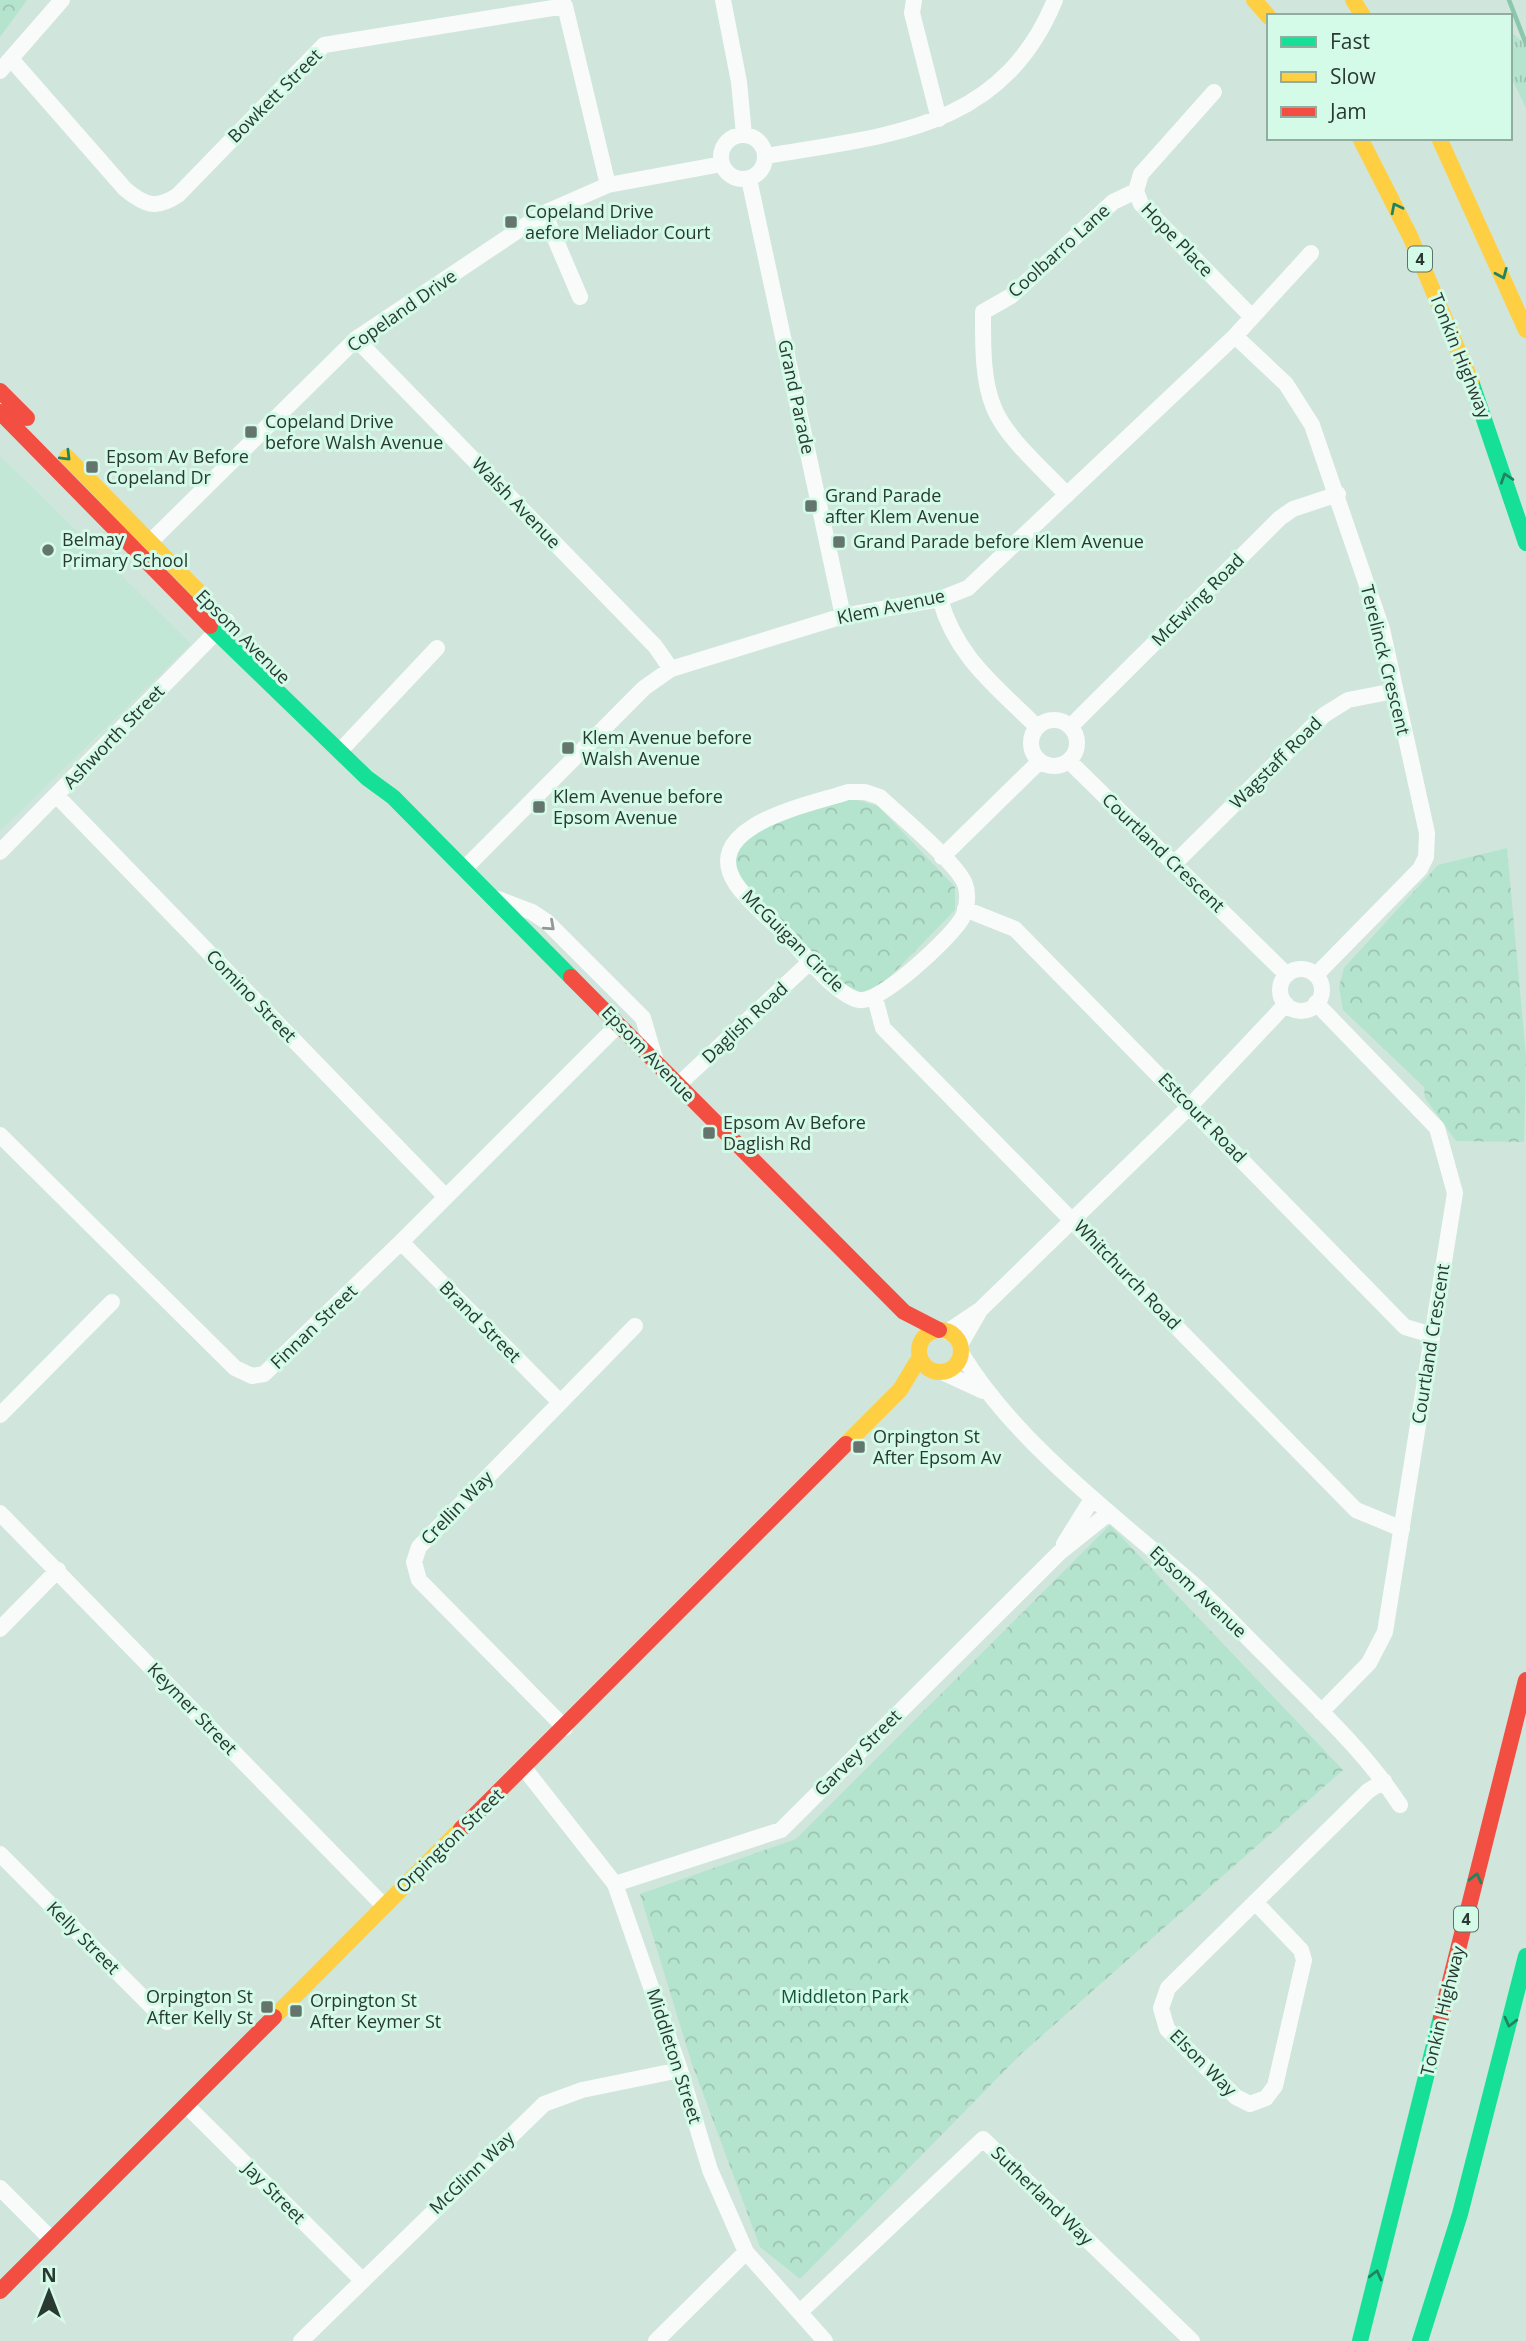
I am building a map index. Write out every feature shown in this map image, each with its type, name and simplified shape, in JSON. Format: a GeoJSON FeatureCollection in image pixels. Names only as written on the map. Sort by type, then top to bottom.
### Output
{"type":"FeatureCollection","features":[{"type":"Feature","properties":{"kind":"main road"},"geometry":{"type":"LineString","coordinates":[[1254,0],[1267,15]]}},
{"type":"Feature","properties":{"kind":"main road","name":"Tonkin Highway"},"geometry":{"type":"LineString","coordinates":[[1361,140],[1451,328],[1491,432],[1526,543]]}},
{"type":"Feature","properties":{"kind":"main road"},"geometry":{"type":"LineString","coordinates":[[1440,140],[1526,330]]}},
{"type":"Feature","properties":{"kind":"main road","name":"Epsom Avenue"},"geometry":{"type":"LineString","coordinates":[[0,391],[221,627],[344,746],[379,775],[393,797],[904,1312],[943,1331]]}},
{"type":"Feature","properties":{"kind":"main road","name":"Epsom Avenue"},"geometry":{"type":"LineString","coordinates":[[0,412],[145,547]]}},
{"type":"Feature","properties":{"kind":"main road","name":"Epsom Avenue"},"geometry":{"type":"LineString","coordinates":[[904,1312],[920,1352]]}},
{"type":"Feature","properties":{"kind":"main road"},"geometry":{"type":"LineString","coordinates":[[943,1331],[960,1349],[955,1366],[939,1372],[920,1352],[927,1335],[943,1331]]}},
{"type":"Feature","properties":{"kind":"main road","name":"Orpington Street"},"geometry":{"type":"LineString","coordinates":[[0,2291],[900,1390],[920,1352]]}},
{"type":"Feature","properties":{"kind":"main road","name":"Orpington Street"},"geometry":{"type":"LineString","coordinates":[[900,1390],[939,1372]]}},
{"type":"Feature","properties":{"kind":"main road","name":"Tonkin Highway"},"geometry":{"type":"LineString","coordinates":[[1360,2341],[1526,1680]]}},
{"type":"Feature","properties":{"kind":"main road"},"geometry":{"type":"LineString","coordinates":[[1420,2341],[1460,2214],[1526,1956]]}},
{"type":"Feature","properties":{"kind":"main road"},"geometry":{"type":"LineString","coordinates":[[1435,2341],[1460,2214]]}},
{"type":"Feature","properties":{"kind":"street"},"geometry":{"type":"LineString","coordinates":[[6,65],[62,0]]}},
{"type":"Feature","properties":{"kind":"street"},"geometry":{"type":"LineString","coordinates":[[723,0],[739,82],[744,135]]}},
{"type":"Feature","properties":{"kind":"street"},"geometry":{"type":"LineString","coordinates":[[914,0],[912,13],[939,119]]}},
{"type":"Feature","properties":{"kind":"street"},"geometry":{"type":"LineString","coordinates":[[766,156],[896,133],[939,119],[978,100],[1013,70],[1043,30],[1055,0]]}},
{"type":"Feature","properties":{"kind":"street","name":"Bowkett Street"},"geometry":{"type":"LineString","coordinates":[[6,65],[125,189],[141,203],[152,206],[165,204],[178,195],[324,45],[565,6],[608,185]]}},
{"type":"Feature","properties":{"kind":"street","name":"Hope Place"},"geometry":{"type":"LineString","coordinates":[[1214,92],[1141,174],[1136,191],[1141,204],[1252,317]]}},
{"type":"Feature","properties":{"kind":"street"},"geometry":{"type":"LineString","coordinates":[[744,135],[761,144],[766,156],[763,168],[749,178],[730,175],[722,164],[725,144],[744,135]]}},
{"type":"Feature","properties":{"kind":"street","name":"Copeland Drive"},"geometry":{"type":"LineString","coordinates":[[145,547],[356,339],[544,213],[608,185],[722,164]]}},
{"type":"Feature","properties":{"kind":"street","name":"Grand Parade"},"geometry":{"type":"LineString","coordinates":[[749,178],[843,616]]}},
{"type":"Feature","properties":{"kind":"street","name":"Coolbarro Lane"},"geometry":{"type":"LineString","coordinates":[[1067,495],[1007,428],[994,408],[983,347],[983,312],[1011,296],[1113,202],[1136,191]]}},
{"type":"Feature","properties":{"kind":"street"},"geometry":{"type":"LineString","coordinates":[[544,213],[580,297]]}},
{"type":"Feature","properties":{"kind":"street","name":"Klem Avenue"},"geometry":{"type":"LineString","coordinates":[[464,869],[644,688],[671,669],[843,616],[940,599],[968,588],[1235,336],[1311,253]]}},
{"type":"Feature","properties":{"kind":"street","name":"Terelinck Crescent"},"geometry":{"type":"LineString","coordinates":[[1235,336],[1286,384],[1312,425],[1338,494],[1382,629],[1427,833],[1426,857],[1420,869],[1316,975]]}},
{"type":"Feature","properties":{"kind":"street","name":"Walsh Avenue"},"geometry":{"type":"LineString","coordinates":[[356,339],[656,646],[671,669]]}},
{"type":"Feature","properties":{"kind":"street","name":"McEwing Road"},"geometry":{"type":"LineString","coordinates":[[1071,726],[1280,518],[1293,509],[1338,494]]}},
{"type":"Feature","properties":{"kind":"street"},"geometry":{"type":"LineString","coordinates":[[940,599],[947,626],[958,646],[1037,727]]}},
{"type":"Feature","properties":{"kind":"street","name":"Ashworth Street"},"geometry":{"type":"LineString","coordinates":[[0,852],[221,627]]}},
{"type":"Feature","properties":{"kind":"street"},"geometry":{"type":"LineString","coordinates":[[344,746],[438,648]]}},
{"type":"Feature","properties":{"kind":"street","name":"Wagstaff Road"},"geometry":{"type":"LineString","coordinates":[[1175,863],[1324,715],[1348,700],[1394,691]]}},
{"type":"Feature","properties":{"kind":"street"},"geometry":{"type":"LineString","coordinates":[[1047,720],[1059,720],[1071,726],[1078,739],[1076,753],[1069,761],[1058,766],[1040,761],[1032,750],[1032,738],[1037,727],[1047,720]]}},
{"type":"Feature","properties":{"kind":"street"},"geometry":{"type":"LineString","coordinates":[[942,857],[1040,761]]}},
{"type":"Feature","properties":{"kind":"street","name":"Courtland Crescent"},"geometry":{"type":"LineString","coordinates":[[1069,761],[1287,975]]}},
{"type":"Feature","properties":{"kind":"street","name":"McGuigan Circle"},"geometry":{"type":"LineString","coordinates":[[875,998],[861,1000],[849,996],[736,884],[730,871],[731,849],[747,829],[754,824],[848,792],[865,792],[880,797],[942,857],[966,886],[965,909]]}},
{"type":"Feature","properties":{"kind":"street","name":"Comino Street"},"geometry":{"type":"LineString","coordinates":[[57,796],[445,1196]]}},
{"type":"Feature","properties":{"kind":"street"},"geometry":{"type":"LineString","coordinates":[[490,895],[532,912],[547,922],[633,1008],[647,1026],[656,1062]]}},
{"type":"Feature","properties":{"kind":"street"},"geometry":{"type":"LineString","coordinates":[[875,998],[899,982],[961,920],[965,909]]}},
{"type":"Feature","properties":{"kind":"street","name":"Estcourt Road"},"geometry":{"type":"LineString","coordinates":[[965,909],[1015,929],[1191,1105],[1405,1327],[1432,1335]]}},
{"type":"Feature","properties":{"kind":"street","name":"Daglish Road"},"geometry":{"type":"LineString","coordinates":[[678,1085],[811,961]]}},
{"type":"Feature","properties":{"kind":"street"},"geometry":{"type":"LineString","coordinates":[[1300,969],[1316,975],[1322,989],[1316,1003],[1303,1010],[1286,1004],[1280,992],[1287,975],[1300,969]]}},
{"type":"Feature","properties":{"kind":"street","name":"Whitchurch Road"},"geometry":{"type":"LineString","coordinates":[[875,998],[883,1028],[1356,1510],[1402,1529]]}},
{"type":"Feature","properties":{"kind":"street","name":"Courtland Crescent"},"geometry":{"type":"LineString","coordinates":[[1316,1003],[1437,1128],[1455,1193],[1385,1632],[1369,1663],[1321,1712]]}},
{"type":"Feature","properties":{"kind":"street"},"geometry":{"type":"LineString","coordinates":[[943,1331],[981,1310],[1191,1105],[1286,1004]]}},
{"type":"Feature","properties":{"kind":"street","name":"Finnan Street"},"geometry":{"type":"LineString","coordinates":[[0,1135],[235,1368],[252,1376],[271,1370],[619,1024]]}},
{"type":"Feature","properties":{"kind":"street","name":"Brand Street"},"geometry":{"type":"LineString","coordinates":[[401,1242],[560,1402]]}},
{"type":"Feature","properties":{"kind":"street"},"geometry":{"type":"LineString","coordinates":[[0,1415],[112,1302]]}},
{"type":"Feature","properties":{"kind":"street"},"geometry":{"type":"LineString","coordinates":[[960,1349],[981,1310]]}},
{"type":"Feature","properties":{"kind":"street","name":"Crellin Way"},"geometry":{"type":"LineString","coordinates":[[565,1728],[419,1580],[414,1562],[419,1547],[635,1326]]}},
{"type":"Feature","properties":{"kind":"street","name":"Epsom Avenue"},"geometry":{"type":"LineString","coordinates":[[960,1349],[983,1391],[1092,1499],[1189,1580],[1321,1712],[1384,1780],[1399,1805]]}},
{"type":"Feature","properties":{"kind":"street","name":"Epsom Avenue"},"geometry":{"type":"LineString","coordinates":[[939,1372],[983,1391]]}},
{"type":"Feature","properties":{"kind":"street","name":"Garvey Street"},"geometry":{"type":"LineString","coordinates":[[1059,1553],[1092,1499]]}},
{"type":"Feature","properties":{"kind":"street","name":"Keymer Street"},"geometry":{"type":"LineString","coordinates":[[0,1513],[384,1906]]}},
{"type":"Feature","properties":{"kind":"street","name":"Garvey Street"},"geometry":{"type":"LineString","coordinates":[[615,1884],[780,1830],[1059,1553],[1109,1513]]}},
{"type":"Feature","properties":{"kind":"street"},"geometry":{"type":"LineString","coordinates":[[0,1629],[58,1570]]}},
{"type":"Feature","properties":{"kind":"street","name":"Middleton Street"},"geometry":{"type":"LineString","coordinates":[[524,1768],[615,1884],[680,2070],[710,2169],[746,2252],[825,2341]]}},
{"type":"Feature","properties":{"kind":"street","name":"Elson Way"},"geometry":{"type":"LineString","coordinates":[[1257,1904],[1301,1950],[1304,1960],[1275,2086],[1266,2098],[1250,2104],[1236,2096],[1167,2029],[1161,2008],[1168,1988],[1257,1904],[1368,1791],[1384,1780]]}},
{"type":"Feature","properties":{"kind":"street","name":"Kelly Street"},"geometry":{"type":"LineString","coordinates":[[0,1854],[167,2022]]}},
{"type":"Feature","properties":{"kind":"street","name":"McGlinn Way"},"geometry":{"type":"LineString","coordinates":[[301,2341],[544,2104],[582,2090],[680,2070]]}},
{"type":"Feature","properties":{"kind":"street","name":"Jay Street"},"geometry":{"type":"LineString","coordinates":[[186,2105],[362,2280]]}},
{"type":"Feature","properties":{"kind":"street","name":"Sutherland Way"},"geometry":{"type":"LineString","coordinates":[[800,2312],[983,2139],[1192,2341]]}},
{"type":"Feature","properties":{"kind":"street"},"geometry":{"type":"LineString","coordinates":[[0,2188],[51,2239]]}},
{"type":"Feature","properties":{"kind":"street"},"geometry":{"type":"LineString","coordinates":[[656,2341],[746,2252]]}},
{"type":"Feature","properties":{"kind":"shaded area","name":"Belmay Primary School"},"geometry":{"type":"Polygon","coordinates":[[[0,456],[191,644],[0,831],[0,456]]]}},
{"type":"Feature","properties":{"kind":"green space"},"geometry":{"type":"Polygon","coordinates":[[[0,0],[27,0],[0,37],[0,0]]]}},
{"type":"Feature","properties":{"kind":"green space"},"geometry":{"type":"Polygon","coordinates":[[[1512,33],[1526,45],[1526,108],[1512,79],[1512,33]]]}},
{"type":"Feature","properties":{"kind":"green space"},"geometry":{"type":"Polygon","coordinates":[[[850,798],[878,806],[955,887],[955,910],[879,988],[860,992],[846,988],[738,879],[734,856],[754,827],[850,798]]]}},
{"type":"Feature","properties":{"kind":"green space"},"geometry":{"type":"Polygon","coordinates":[[[1507,848],[1526,1057],[1524,1142],[1456,1141],[1425,1098],[1424,1087],[1343,1010],[1339,987],[1344,968],[1438,865],[1507,848]]]}},
{"type":"Feature","properties":{"kind":"green space","name":"Middleton Park"},"geometry":{"type":"Polygon","coordinates":[[[1110,1525],[1343,1770],[1021,2054],[800,2279],[760,2247],[692,2064],[640,1894],[796,1839],[1110,1525]]]}},
{"type":"Feature","properties":{"kind":"waterway"},"geometry":{"type":"LineString","coordinates":[[1509,0],[1526,44]]}},
{"type":"Feature","properties":{"kind":"traffic: fast"},"geometry":{"type":"LineString","coordinates":[[1471,381],[1526,543]]}},
{"type":"Feature","properties":{"kind":"traffic: fast"},"geometry":{"type":"LineString","coordinates":[[210,626],[367,778],[393,797],[571,977]]}},
{"type":"Feature","properties":{"kind":"traffic: fast"},"geometry":{"type":"LineString","coordinates":[[1420,2341],[1460,2214],[1526,1956]]}},
{"type":"Feature","properties":{"kind":"traffic: fast"},"geometry":{"type":"LineString","coordinates":[[1360,2341],[1441,2017]]}},
{"type":"Feature","properties":{"kind":"traffic: slow"},"geometry":{"type":"LineString","coordinates":[[1254,0],[1267,15]]}},
{"type":"Feature","properties":{"kind":"traffic: slow"},"geometry":{"type":"LineString","coordinates":[[1353,0],[1362,14]]}},
{"type":"Feature","properties":{"kind":"traffic: slow"},"geometry":{"type":"LineString","coordinates":[[1361,140],[1410,236],[1471,381]]}},
{"type":"Feature","properties":{"kind":"traffic: slow"},"geometry":{"type":"LineString","coordinates":[[1440,140],[1526,330]]}},
{"type":"Feature","properties":{"kind":"traffic: slow"},"geometry":{"type":"LineString","coordinates":[[67,457],[202,595]]}},
{"type":"Feature","properties":{"kind":"traffic: slow"},"geometry":{"type":"LineString","coordinates":[[940,1330],[955,1336],[961,1351],[955,1366],[940,1372],[925,1366],[919,1351],[925,1336],[940,1330]]}},
{"type":"Feature","properties":{"kind":"traffic: slow"},"geometry":{"type":"LineString","coordinates":[[846,1444],[900,1390],[920,1357]]}},
{"type":"Feature","properties":{"kind":"traffic: slow"},"geometry":{"type":"LineString","coordinates":[[274,2017],[461,1829]]}},
{"type":"Feature","properties":{"kind":"traffic: jam"},"geometry":{"type":"LineString","coordinates":[[0,391],[27,418]]}},
{"type":"Feature","properties":{"kind":"traffic: jam"},"geometry":{"type":"LineString","coordinates":[[0,412],[210,626]]}},
{"type":"Feature","properties":{"kind":"traffic: jam"},"geometry":{"type":"LineString","coordinates":[[571,977],[904,1312],[939,1330]]}},
{"type":"Feature","properties":{"kind":"traffic: jam"},"geometry":{"type":"LineString","coordinates":[[461,1829],[846,1444]]}},
{"type":"Feature","properties":{"kind":"traffic: jam"},"geometry":{"type":"LineString","coordinates":[[1441,2017],[1526,1680]]}},
{"type":"Feature","properties":{"kind":"traffic: jam"},"geometry":{"type":"LineString","coordinates":[[0,2291],[274,2017]]}},
{"type":"Feature","properties":{"kind":"place","name":"Copeland Drive aefore Meliador Court"},"geometry":{"type":"Point","coordinates":[511,222]}},
{"type":"Feature","properties":{"kind":"place","name":"Copeland Drive before Walsh Avenue"},"geometry":{"type":"Point","coordinates":[251,432]}},
{"type":"Feature","properties":{"kind":"place","name":"Epsom Av Before Copeland Dr"},"geometry":{"type":"Point","coordinates":[92,467]}},
{"type":"Feature","properties":{"kind":"place","name":"Grand Parade after Klem Avenue"},"geometry":{"type":"Point","coordinates":[811,506]}},
{"type":"Feature","properties":{"kind":"place","name":"Grand Parade before Klem Avenue"},"geometry":{"type":"Point","coordinates":[839,542]}},
{"type":"Feature","properties":{"kind":"place","name":"Belmay Primary School"},"geometry":{"type":"Point","coordinates":[48,550]}},
{"type":"Feature","properties":{"kind":"place","name":"Klem Avenue before Walsh Avenue"},"geometry":{"type":"Point","coordinates":[568,748]}},
{"type":"Feature","properties":{"kind":"place","name":"Klem Avenue before Epsom Avenue"},"geometry":{"type":"Point","coordinates":[539,807]}},
{"type":"Feature","properties":{"kind":"place","name":"Epsom Av Before Daglish Rd"},"geometry":{"type":"Point","coordinates":[709,1133]}},
{"type":"Feature","properties":{"kind":"place","name":"Orpington St After Epsom Av"},"geometry":{"type":"Point","coordinates":[859,1447]}},
{"type":"Feature","properties":{"kind":"place","name":"Orpington St After Kelly St"},"geometry":{"type":"Point","coordinates":[267,2007]}},
{"type":"Feature","properties":{"kind":"place","name":"Orpington St After Keymer St"},"geometry":{"type":"Point","coordinates":[296,2011]}}]}
